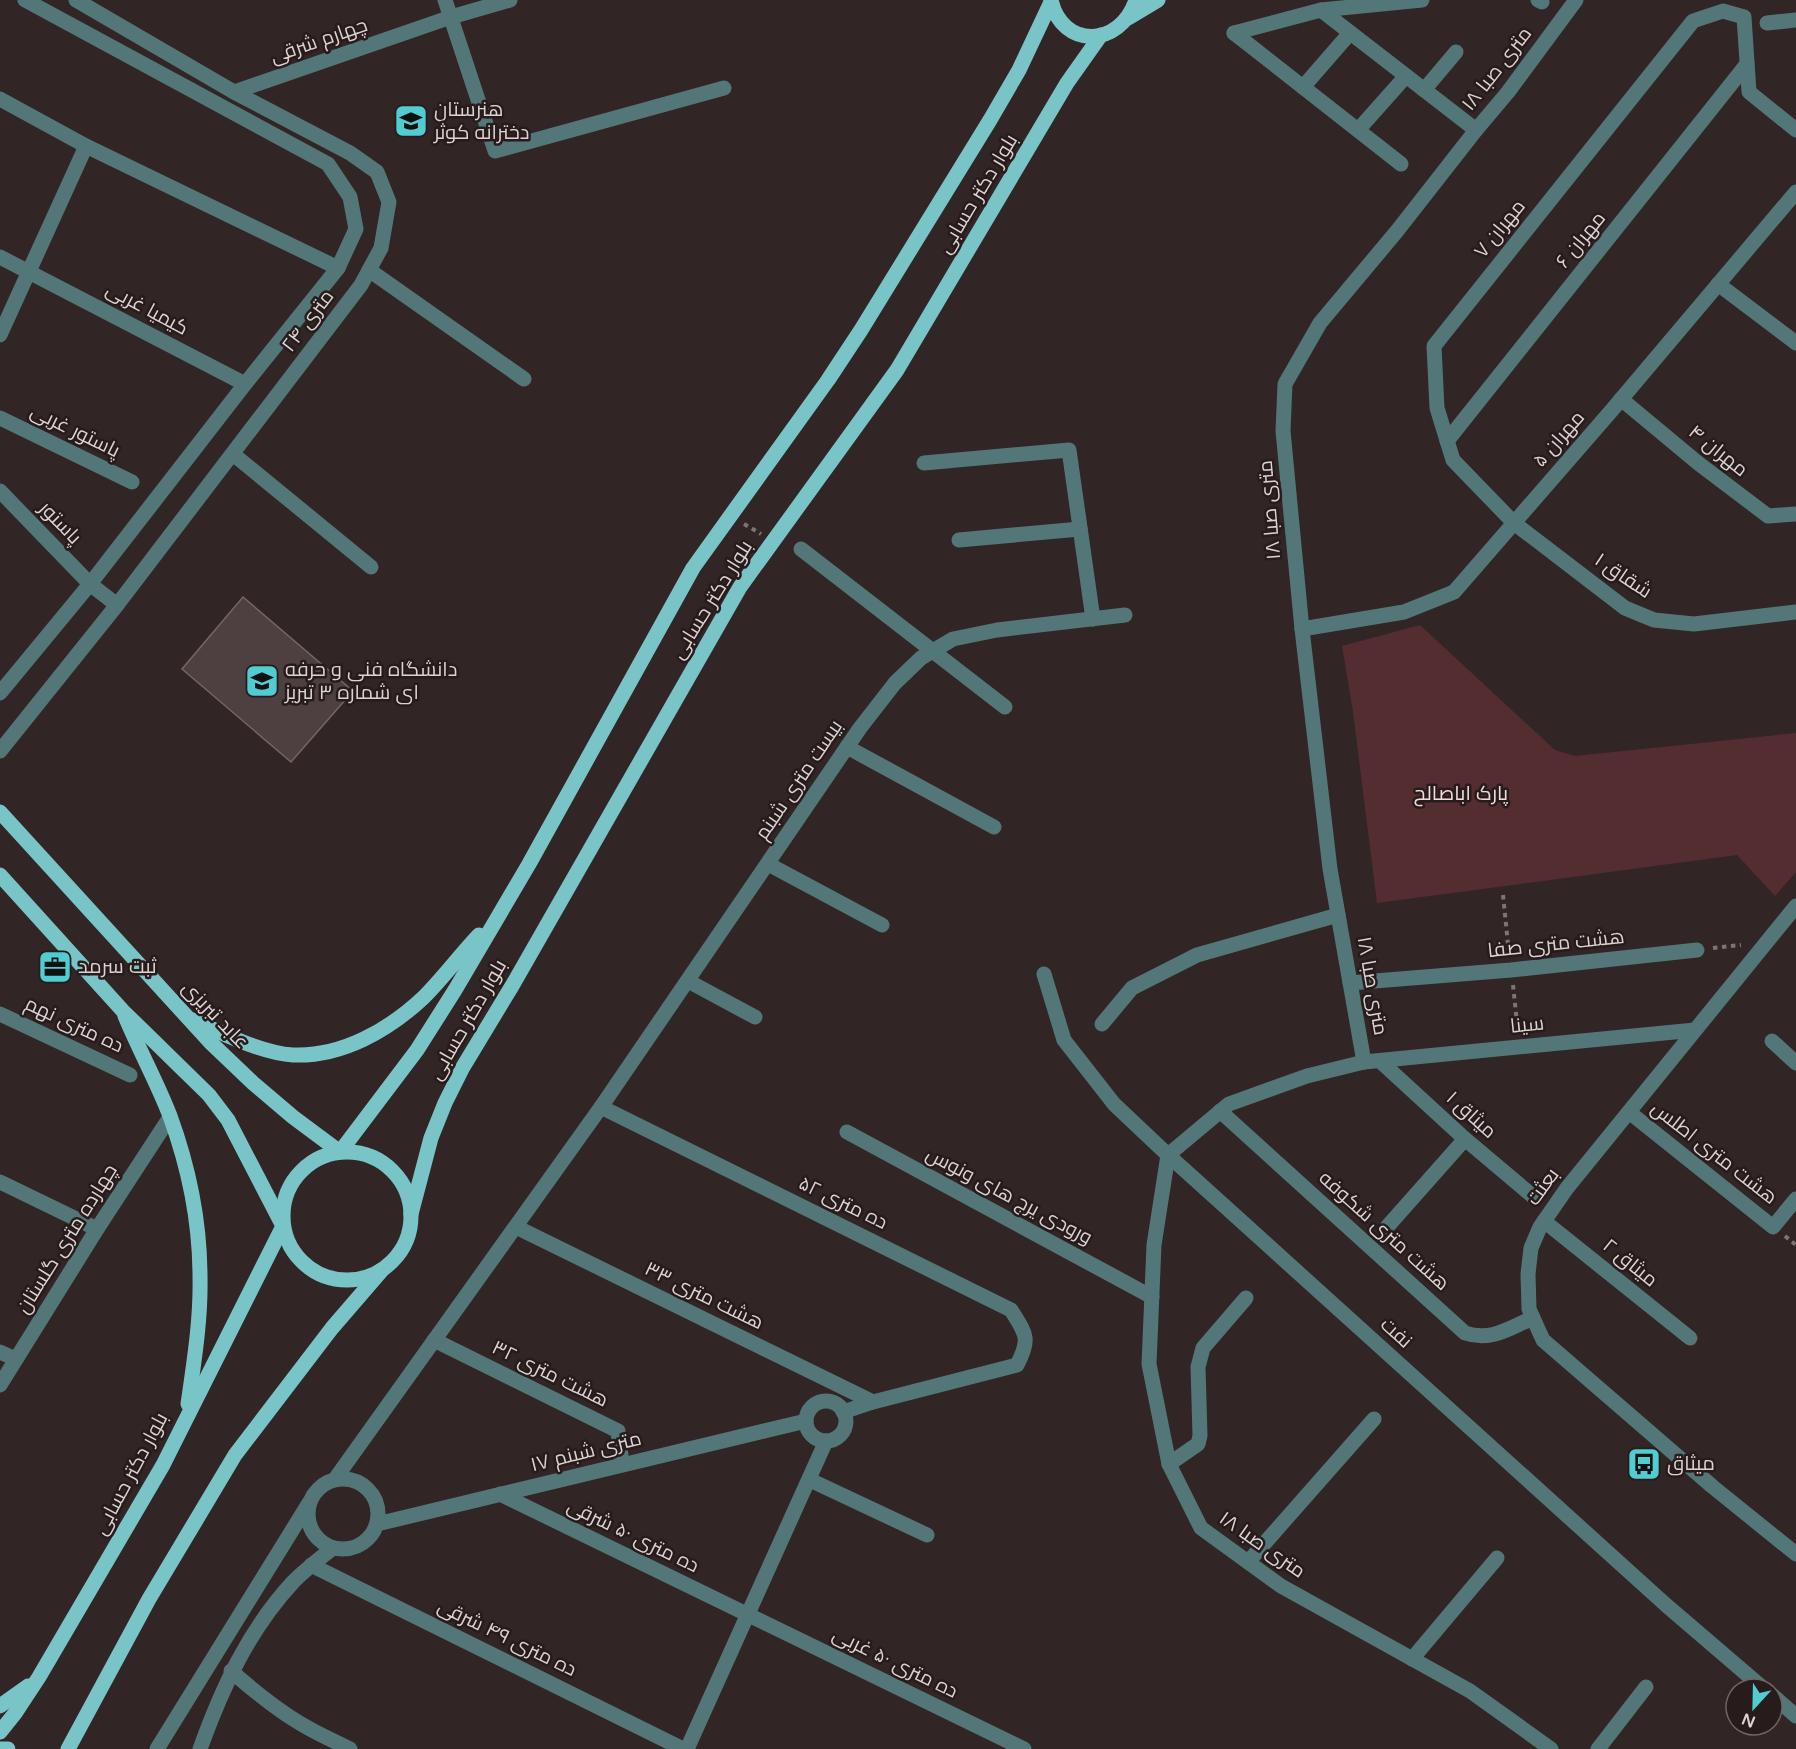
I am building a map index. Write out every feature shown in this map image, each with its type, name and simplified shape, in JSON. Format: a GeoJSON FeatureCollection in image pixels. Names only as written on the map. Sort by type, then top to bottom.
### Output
{"type":"FeatureCollection","features":[{"type":"Feature","properties":{"kind":"main road"},"geometry":{"type":"LineString","coordinates":[[1128,18],[1136,0]]}},
{"type":"Feature","properties":{"kind":"main road"},"geometry":{"type":"LineString","coordinates":[[1051,1],[1058,18],[1070,30],[1085,35],[1101,35],[1116,30],[1128,18],[1158,0]]}},
{"type":"Feature","properties":{"kind":"main road","name":"بلوار دکتر حسابی"},"geometry":{"type":"LineString","coordinates":[[340,1152],[417,1050],[455,990],[529,864],[693,568],[828,380],[861,330],[1019,70],[1051,1]]}},
{"type":"Feature","properties":{"kind":"main road","name":"بلوار دکتر حسابی"},"geometry":{"type":"LineString","coordinates":[[411,1214],[431,1138],[463,1066],[512,986],[740,587],[897,370],[1067,83],[1101,35]]}},
{"type":"Feature","properties":{"kind":"main road","name":"عابد تبریزی"},"geometry":{"type":"LineString","coordinates":[[0,812],[187,1017],[253,1083],[340,1152]]}},
{"type":"Feature","properties":{"kind":"main road"},"geometry":{"type":"LineString","coordinates":[[0,875],[123,1011],[209,1095],[228,1120],[283,1226],[290,1245],[302,1262],[319,1274],[340,1280],[362,1278],[382,1270]]}},
{"type":"Feature","properties":{"kind":"main road"},"geometry":{"type":"LineString","coordinates":[[187,1017],[245,1042],[291,1055],[330,1052],[350,1046],[399,1018],[424,997],[496,918]]}},
{"type":"Feature","properties":{"kind":"main road"},"geometry":{"type":"LineString","coordinates":[[123,1011],[170,1117],[187,1167],[198,1231],[200,1255],[198,1325],[187,1415]]}},
{"type":"Feature","properties":{"kind":"main road"},"geometry":{"type":"LineString","coordinates":[[68,1749],[149,1599],[235,1455],[332,1328],[382,1270],[398,1255],[409,1236],[411,1214],[407,1192],[396,1174],[380,1161],[361,1153],[340,1152],[320,1157],[303,1169],[290,1185],[283,1205],[283,1226]]}},
{"type":"Feature","properties":{"kind":"main road","name":"بلوار دکتر حسابی"},"geometry":{"type":"LineString","coordinates":[[0,1732],[39,1677],[163,1465],[283,1226]]}},
{"type":"Feature","properties":{"kind":"main road"},"geometry":{"type":"LineString","coordinates":[[0,1706],[39,1677]]}},
{"type":"Feature","properties":{"kind":"main road"},"geometry":{"type":"LineString","coordinates":[[0,1749],[8,1749]]}},
{"type":"Feature","properties":{"kind":"street","name":"۲۴ متری"},"geometry":{"type":"LineString","coordinates":[[0,693],[90,584],[338,268],[356,229],[350,197],[328,164],[26,0]]}},
{"type":"Feature","properties":{"kind":"street","name":"۲۴ متری"},"geometry":{"type":"LineString","coordinates":[[0,751],[117,605],[362,285],[381,248],[389,202],[377,172],[350,153],[234,92],[76,0]]}},
{"type":"Feature","properties":{"kind":"street"},"geometry":{"type":"LineString","coordinates":[[445,0],[495,151],[724,88]]}},
{"type":"Feature","properties":{"kind":"street","name":"چهارم شرقی"},"geometry":{"type":"LineString","coordinates":[[234,92],[451,17],[510,0]]}},
{"type":"Feature","properties":{"kind":"street"},"geometry":{"type":"LineString","coordinates":[[1401,164],[1234,33],[1321,10],[1422,0]]}},
{"type":"Feature","properties":{"kind":"street","name":"متری صبا ۱۸"},"geometry":{"type":"LineString","coordinates":[[1551,1749],[1470,1691],[1281,1586],[1201,1528],[1169,1464],[1149,1364],[1154,1245],[1168,1155],[1228,1104],[1307,1076],[1364,1062],[1330,869],[1302,628],[1283,431],[1285,384],[1320,323],[1398,231],[1508,92],[1576,0]]}},
{"type":"Feature","properties":{"kind":"street"},"geometry":{"type":"LineString","coordinates":[[1321,10],[1476,130]]}},
{"type":"Feature","properties":{"kind":"street","name":"مهران ۷"},"geometry":{"type":"LineString","coordinates":[[1514,523],[1453,460],[1437,408],[1434,346],[1692,21],[1723,11],[1744,17],[1747,64]]}},
{"type":"Feature","properties":{"kind":"street"},"geometry":{"type":"LineString","coordinates":[[1767,23],[1796,20]]}},
{"type":"Feature","properties":{"kind":"street"},"geometry":{"type":"LineString","coordinates":[[1303,87],[1350,33]]}},
{"type":"Feature","properties":{"kind":"street"},"geometry":{"type":"LineString","coordinates":[[125,54],[136,35]]}},
{"type":"Feature","properties":{"kind":"street"},"geometry":{"type":"LineString","coordinates":[[1424,90],[1456,52]]}},
{"type":"Feature","properties":{"kind":"street"},"geometry":{"type":"LineString","coordinates":[[1747,64],[1749,92],[1796,130]]}},
{"type":"Feature","properties":{"kind":"street","name":"مهران ۶"},"geometry":{"type":"LineString","coordinates":[[1447,441],[1747,64]]}},
{"type":"Feature","properties":{"kind":"street"},"geometry":{"type":"LineString","coordinates":[[1358,130],[1406,76]]}},
{"type":"Feature","properties":{"kind":"street"},"geometry":{"type":"LineString","coordinates":[[0,99],[86,146],[338,268]]}},
{"type":"Feature","properties":{"kind":"street"},"geometry":{"type":"LineString","coordinates":[[0,335],[86,146]]}},
{"type":"Feature","properties":{"kind":"street","name":"مهران ۵"},"geometry":{"type":"LineString","coordinates":[[1302,628],[1404,612],[1454,592],[1796,192]]}},
{"type":"Feature","properties":{"kind":"street","name":"کیمیا غربی"},"geometry":{"type":"LineString","coordinates":[[0,257],[245,384]]}},
{"type":"Feature","properties":{"kind":"street"},"geometry":{"type":"LineString","coordinates":[[369,270],[524,379]]}},
{"type":"Feature","properties":{"kind":"street"},"geometry":{"type":"LineString","coordinates":[[1718,284],[1796,343]]}},
{"type":"Feature","properties":{"kind":"street","name":"مهران ۴"},"geometry":{"type":"LineString","coordinates":[[1621,399],[1698,463],[1768,516],[1796,514]]}},
{"type":"Feature","properties":{"kind":"street","name":"پاستور غربی"},"geometry":{"type":"LineString","coordinates":[[0,418],[132,482]]}},
{"type":"Feature","properties":{"kind":"street"},"geometry":{"type":"LineString","coordinates":[[924,463],[1069,450],[1093,619]]}},
{"type":"Feature","properties":{"kind":"street"},"geometry":{"type":"LineString","coordinates":[[233,454],[371,567]]}},
{"type":"Feature","properties":{"kind":"street","name":"پاستور"},"geometry":{"type":"LineString","coordinates":[[0,491],[90,584],[117,605]]}},
{"type":"Feature","properties":{"kind":"street","name":"شقاق ۱"},"geometry":{"type":"LineString","coordinates":[[1514,523],[1625,608],[1654,620],[1694,624],[1796,612]]}},
{"type":"Feature","properties":{"kind":"street"},"geometry":{"type":"LineString","coordinates":[[959,540],[1080,530]]}},
{"type":"Feature","properties":{"kind":"street"},"geometry":{"type":"LineString","coordinates":[[801,549],[1005,707]]}},
{"type":"Feature","properties":{"kind":"street","name":"بیست متری شبنم"},"geometry":{"type":"LineString","coordinates":[[335,1479],[602,1107],[847,747],[895,683],[921,658],[953,639],[997,630],[1125,615]]}},
{"type":"Feature","properties":{"kind":"street"},"geometry":{"type":"LineString","coordinates":[[847,747],[994,827]]}},
{"type":"Feature","properties":{"kind":"street"},"geometry":{"type":"LineString","coordinates":[[768,864],[882,926]]}},
{"type":"Feature","properties":{"kind":"street","name":"بعثت"},"geometry":{"type":"LineString","coordinates":[[1796,906],[1567,1188],[1544,1221],[1531,1248],[1528,1274],[1529,1309],[1543,1340],[1713,1487],[1796,1554]]}},
{"type":"Feature","properties":{"kind":"street"},"geometry":{"type":"LineString","coordinates":[[1102,1024],[1132,988],[1197,955],[1338,915]]}},
{"type":"Feature","properties":{"kind":"street","name":"هشت متری صفا"},"geometry":{"type":"LineString","coordinates":[[1350,983],[1511,970],[1697,950]]}},
{"type":"Feature","properties":{"kind":"street","name":"نفت"},"geometry":{"type":"LineString","coordinates":[[1044,974],[1064,1041],[1114,1104],[1666,1605],[1750,1677]]}},
{"type":"Feature","properties":{"kind":"street"},"geometry":{"type":"LineString","coordinates":[[688,981],[754,1017]]}},
{"type":"Feature","properties":{"kind":"street","name":"ده متری نهم"},"geometry":{"type":"LineString","coordinates":[[0,1014],[130,1075]]}},
{"type":"Feature","properties":{"kind":"street","name":"سینا"},"geometry":{"type":"LineString","coordinates":[[1364,1062],[1695,1030]]}},
{"type":"Feature","properties":{"kind":"street"},"geometry":{"type":"LineString","coordinates":[[1772,1041],[1796,1063]]}},
{"type":"Feature","properties":{"kind":"street","name":"میثاق ۱"},"geometry":{"type":"LineString","coordinates":[[1380,1061],[1465,1139],[1535,1198]]}},
{"type":"Feature","properties":{"kind":"street","name":"ده متری ۵۲"},"geometry":{"type":"LineString","coordinates":[[602,1107],[1011,1310],[1024,1330],[1026,1348],[1017,1365],[873,1402]]}},
{"type":"Feature","properties":{"kind":"street","name":"هشت متری شکوفه"},"geometry":{"type":"LineString","coordinates":[[1220,1112],[1465,1333],[1487,1337],[1507,1331],[1533,1318]]}},
{"type":"Feature","properties":{"kind":"street","name":"هشت متری اطلس"},"geometry":{"type":"LineString","coordinates":[[1629,1112],[1773,1227],[1796,1199]]}},
{"type":"Feature","properties":{"kind":"street","name":"چهارده متری گلستان"},"geometry":{"type":"LineString","coordinates":[[0,1385],[170,1117]]}},
{"type":"Feature","properties":{"kind":"street","name":"ورودی یرج های ونوس"},"geometry":{"type":"LineString","coordinates":[[847,1132],[1152,1298]]}},
{"type":"Feature","properties":{"kind":"street"},"geometry":{"type":"LineString","coordinates":[[1387,1227],[1465,1139]]}},
{"type":"Feature","properties":{"kind":"street"},"geometry":{"type":"LineString","coordinates":[[0,1182],[97,1229]]}},
{"type":"Feature","properties":{"kind":"street","name":"میثاق ۲"},"geometry":{"type":"LineString","coordinates":[[1544,1221],[1690,1338]]}},
{"type":"Feature","properties":{"kind":"street","name":"هشت متری ۳۳"},"geometry":{"type":"LineString","coordinates":[[516,1227],[873,1402]]}},
{"type":"Feature","properties":{"kind":"street"},"geometry":{"type":"LineString","coordinates":[[1169,1464],[1198,1444],[1200,1436],[1198,1367],[1203,1348],[1246,1298]]}},
{"type":"Feature","properties":{"kind":"street","name":"هشت متری ۳۲"},"geometry":{"type":"LineString","coordinates":[[434,1340],[618,1431],[622,1464]]}},
{"type":"Feature","properties":{"kind":"street"},"geometry":{"type":"LineString","coordinates":[[0,1352],[16,1359]]}},
{"type":"Feature","properties":{"kind":"street"},"geometry":{"type":"LineString","coordinates":[[821,1402],[834,1403],[843,1412],[845,1425],[838,1437],[826,1441],[814,1437],[807,1427],[806,1421],[810,1409],[821,1402]]}},
{"type":"Feature","properties":{"kind":"street"},"geometry":{"type":"LineString","coordinates":[[843,1412],[873,1402]]}},
{"type":"Feature","properties":{"kind":"street"},"geometry":{"type":"LineString","coordinates":[[1248,1562],[1374,1419]]}},
{"type":"Feature","properties":{"kind":"street","name":"۱۷ متری شبنم"},"geometry":{"type":"LineString","coordinates":[[377,1524],[806,1421]]}},
{"type":"Feature","properties":{"kind":"street"},"geometry":{"type":"LineString","coordinates":[[685,1749],[826,1441]]}},
{"type":"Feature","properties":{"kind":"street"},"geometry":{"type":"LineString","coordinates":[[157,1749],[318,1488],[335,1479],[347,1478],[359,1482],[376,1500],[379,1512],[377,1524],[373,1533],[360,1545],[342,1550],[333,1548],[322,1543],[309,1526],[307,1514],[309,1503]]}},
{"type":"Feature","properties":{"kind":"street"},"geometry":{"type":"LineString","coordinates":[[810,1480],[927,1535]]}},
{"type":"Feature","properties":{"kind":"street","name":"ده متری ۵۰ شرقی"},"geometry":{"type":"LineString","coordinates":[[500,1494],[748,1615]]}},
{"type":"Feature","properties":{"kind":"street"},"geometry":{"type":"LineString","coordinates":[[200,1749],[231,1671],[264,1618],[294,1581],[333,1548]]}},
{"type":"Feature","properties":{"kind":"street"},"geometry":{"type":"LineString","coordinates":[[1412,1659],[1497,1558]]}},
{"type":"Feature","properties":{"kind":"street","name":"ده متری ۴۹ شرقی"},"geometry":{"type":"LineString","coordinates":[[311,1565],[685,1749]]}},
{"type":"Feature","properties":{"kind":"street","name":"ده متری ۵۰ غربی"},"geometry":{"type":"LineString","coordinates":[[748,1615],[1024,1749]]}},
{"type":"Feature","properties":{"kind":"street"},"geometry":{"type":"LineString","coordinates":[[231,1671],[282,1713],[350,1749]]}},
{"type":"Feature","properties":{"kind":"street"},"geometry":{"type":"LineString","coordinates":[[1598,1749],[1646,1687]]}},
{"type":"Feature","properties":{"kind":"street"},"geometry":{"type":"LineString","coordinates":[[1784,1706],[1796,1716]]}},
{"type":"Feature","properties":{"kind":"path"},"geometry":{"type":"LineString","coordinates":[[730,516],[774,541]]}},
{"type":"Feature","properties":{"kind":"path"},"geometry":{"type":"LineString","coordinates":[[1697,950],[1766,943]]}},
{"type":"Feature","properties":{"kind":"green space","name":"پارک اباصالح"},"geometry":{"type":"Polygon","coordinates":[[[1420,625],[1555,750],[1575,756],[1796,733],[1796,872],[1775,896],[1737,855],[1377,903],[1353,712],[1342,646],[1420,625]]]}},
{"type":"Feature","properties":{"kind":"building"},"geometry":{"type":"Polygon","coordinates":[[[243,597],[353,691],[291,762],[182,669],[243,597]]]}},
{"type":"Feature","properties":{"kind":"place","name":"هنرستان دخترانه کوثر"},"geometry":{"type":"Point","coordinates":[411,121]}},
{"type":"Feature","properties":{"kind":"place","name":"دانشگاه فنی و حرفه ای شماره ۳ تبریز"},"geometry":{"type":"Point","coordinates":[262,681]}},
{"type":"Feature","properties":{"kind":"place","name":"ثبت سرمد"},"geometry":{"type":"Point","coordinates":[55,967]}},
{"type":"Feature","properties":{"kind":"place","name":"میثاق"},"geometry":{"type":"Point","coordinates":[1644,1464]}}]}
